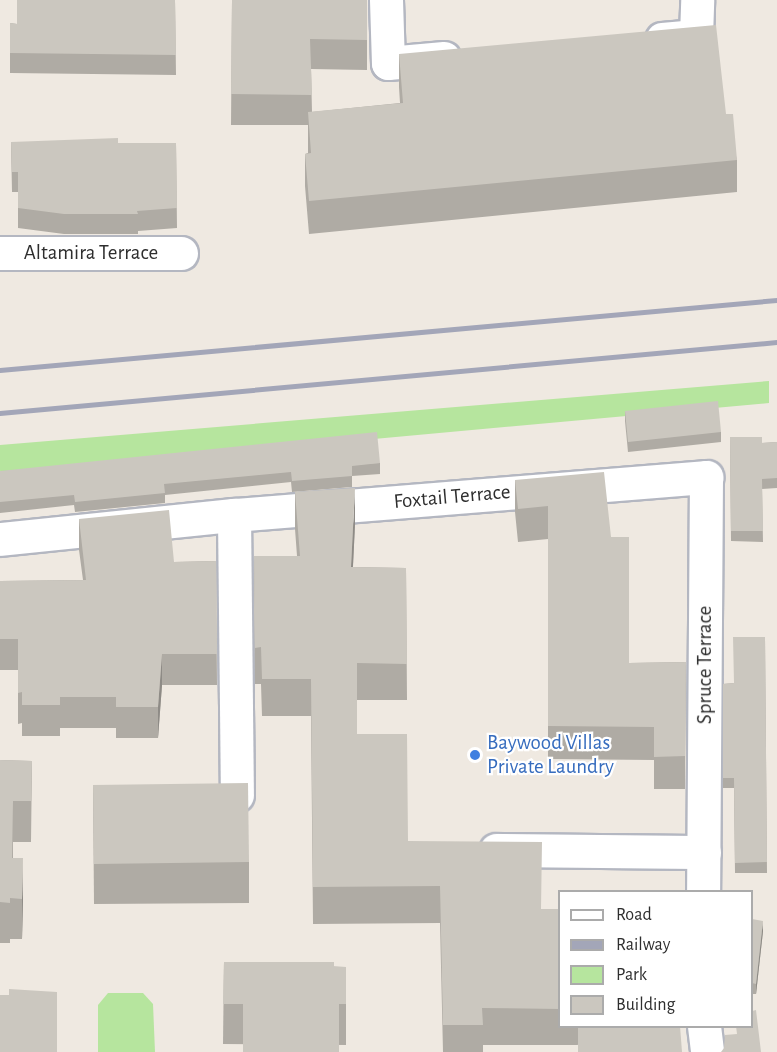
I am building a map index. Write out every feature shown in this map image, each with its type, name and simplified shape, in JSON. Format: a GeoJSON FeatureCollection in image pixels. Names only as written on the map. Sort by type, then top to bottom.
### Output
{"type":"FeatureCollection","features":[{"type":"Feature","properties":{"kind":"street"},"geometry":{"type":"LineString","coordinates":[[386,0],[388,63],[471,56]]}},
{"type":"Feature","properties":{"kind":"street"},"geometry":{"type":"LineString","coordinates":[[637,42],[696,36],[697,0]]}},
{"type":"Feature","properties":{"kind":"street","name":"Altamira Terrace"},"geometry":{"type":"LineString","coordinates":[[0,253],[181,253]]}},
{"type":"Feature","properties":{"kind":"street","name":"Foxtail Terrace"},"geometry":{"type":"LineString","coordinates":[[0,539],[234,515],[706,477]]}},
{"type":"Feature","properties":{"kind":"street","name":"Spruce Terrace"},"geometry":{"type":"LineString","coordinates":[[703,890],[706,477]]}},
{"type":"Feature","properties":{"kind":"street"},"geometry":{"type":"LineString","coordinates":[[234,515],[237,795]]}},
{"type":"Feature","properties":{"kind":"street"},"geometry":{"type":"LineString","coordinates":[[482,849],[704,852]]}},
{"type":"Feature","properties":{"kind":"street"},"geometry":{"type":"LineString","coordinates":[[704,1028],[707,1052]]}},
{"type":"Feature","properties":{"kind":"green space"},"geometry":{"type":"Polygon","coordinates":[[[769,381],[769,403],[0,473],[0,445],[769,381]]]}},
{"type":"Feature","properties":{"kind":"green space"},"geometry":{"type":"Polygon","coordinates":[[[108,993],[143,993],[153,1004],[155,1052],[98,1052],[98,1005],[108,993]]]}},
{"type":"Feature","properties":{"kind":"building"},"geometry":{"type":"Polygon","coordinates":[[[17,0],[175,0],[176,55],[10,53],[10,23],[17,24],[17,0]]]}},
{"type":"Feature","properties":{"kind":"building"},"geometry":{"type":"Polygon","coordinates":[[[232,0],[367,0],[367,40],[310,39],[312,95],[231,94],[232,0]]]}},
{"type":"Feature","properties":{"kind":"building"},"geometry":{"type":"Polygon","coordinates":[[[716,25],[726,114],[733,114],[737,160],[309,201],[305,154],[311,153],[308,112],[403,103],[399,54],[716,25]]]}},
{"type":"Feature","properties":{"kind":"building"},"geometry":{"type":"Polygon","coordinates":[[[118,138],[118,143],[176,143],[177,208],[137,211],[138,214],[64,214],[18,208],[18,172],[12,172],[11,142],[118,138]]]}},
{"type":"Feature","properties":{"kind":"building"},"geometry":{"type":"Polygon","coordinates":[[[718,401],[721,432],[628,442],[625,411],[718,401]]]}},
{"type":"Feature","properties":{"kind":"building"},"geometry":{"type":"Polygon","coordinates":[[[377,432],[380,463],[352,466],[352,476],[292,481],[291,472],[164,484],[165,493],[75,502],[74,495],[0,502],[0,471],[377,432]]]}},
{"type":"Feature","properties":{"kind":"building"},"geometry":{"type":"Polygon","coordinates":[[[730,437],[762,437],[762,443],[777,442],[777,478],[762,479],[763,531],[731,531],[730,437]]]}},
{"type":"Feature","properties":{"kind":"building"},"geometry":{"type":"Polygon","coordinates":[[[604,472],[611,537],[629,537],[629,663],[686,662],[685,756],[654,757],[654,727],[548,726],[548,506],[518,509],[515,480],[604,472]]]}},
{"type":"Feature","properties":{"kind":"building"},"geometry":{"type":"Polygon","coordinates":[[[355,488],[351,567],[406,568],[407,664],[357,663],[357,734],[407,734],[408,841],[542,842],[541,909],[558,909],[558,1009],[482,1008],[483,1025],[443,1025],[440,886],[313,887],[311,679],[262,679],[261,647],[255,648],[254,556],[300,556],[295,492],[355,488]]]}},
{"type":"Feature","properties":{"kind":"building"},"geometry":{"type":"Polygon","coordinates":[[[169,510],[174,562],[216,561],[217,654],[162,654],[158,707],[116,707],[116,697],[60,697],[60,705],[22,705],[22,692],[18,693],[18,639],[0,639],[0,581],[86,580],[79,519],[169,510]]]}},
{"type":"Feature","properties":{"kind":"building"},"geometry":{"type":"Polygon","coordinates":[[[733,637],[765,637],[767,862],[735,863],[734,778],[723,778],[723,684],[734,683],[733,637]]]}},
{"type":"Feature","properties":{"kind":"building"},"geometry":{"type":"Polygon","coordinates":[[[0,760],[32,761],[31,801],[13,801],[12,858],[23,858],[22,899],[10,898],[10,903],[0,902],[0,760]]]}},
{"type":"Feature","properties":{"kind":"building"},"geometry":{"type":"Polygon","coordinates":[[[248,783],[249,862],[94,864],[93,785],[248,783]]]}},
{"type":"Feature","properties":{"kind":"building"},"geometry":{"type":"Polygon","coordinates":[[[753,919],[763,921],[756,984],[753,983],[753,919]]]}},
{"type":"Feature","properties":{"kind":"building"},"geometry":{"type":"Polygon","coordinates":[[[224,962],[334,962],[334,967],[346,967],[346,1004],[339,1004],[339,1052],[243,1052],[243,1004],[223,1004],[224,962]]]}},
{"type":"Feature","properties":{"kind":"building"},"geometry":{"type":"Polygon","coordinates":[[[9,989],[57,992],[57,1052],[0,1052],[0,995],[9,995],[9,989]]]}},
{"type":"Feature","properties":{"kind":"building"},"geometry":{"type":"Polygon","coordinates":[[[756,1010],[761,1052],[721,1052],[724,1048],[725,1035],[737,1034],[736,1028],[753,1028],[753,1011],[756,1010]]]}},
{"type":"Feature","properties":{"kind":"building"},"geometry":{"type":"Polygon","coordinates":[[[578,1028],[680,1028],[682,1052],[578,1052],[578,1028]]]}},
{"type":"Feature","properties":{"kind":"railway"},"geometry":{"type":"LineString","coordinates":[[0,370],[777,300]]}},
{"type":"Feature","properties":{"kind":"railway"},"geometry":{"type":"LineString","coordinates":[[0,413],[777,342]]}},
{"type":"Feature","properties":{"kind":"place","name":"Baywood Villas Private Laundry"},"geometry":{"type":"Point","coordinates":[475,755]}}]}
